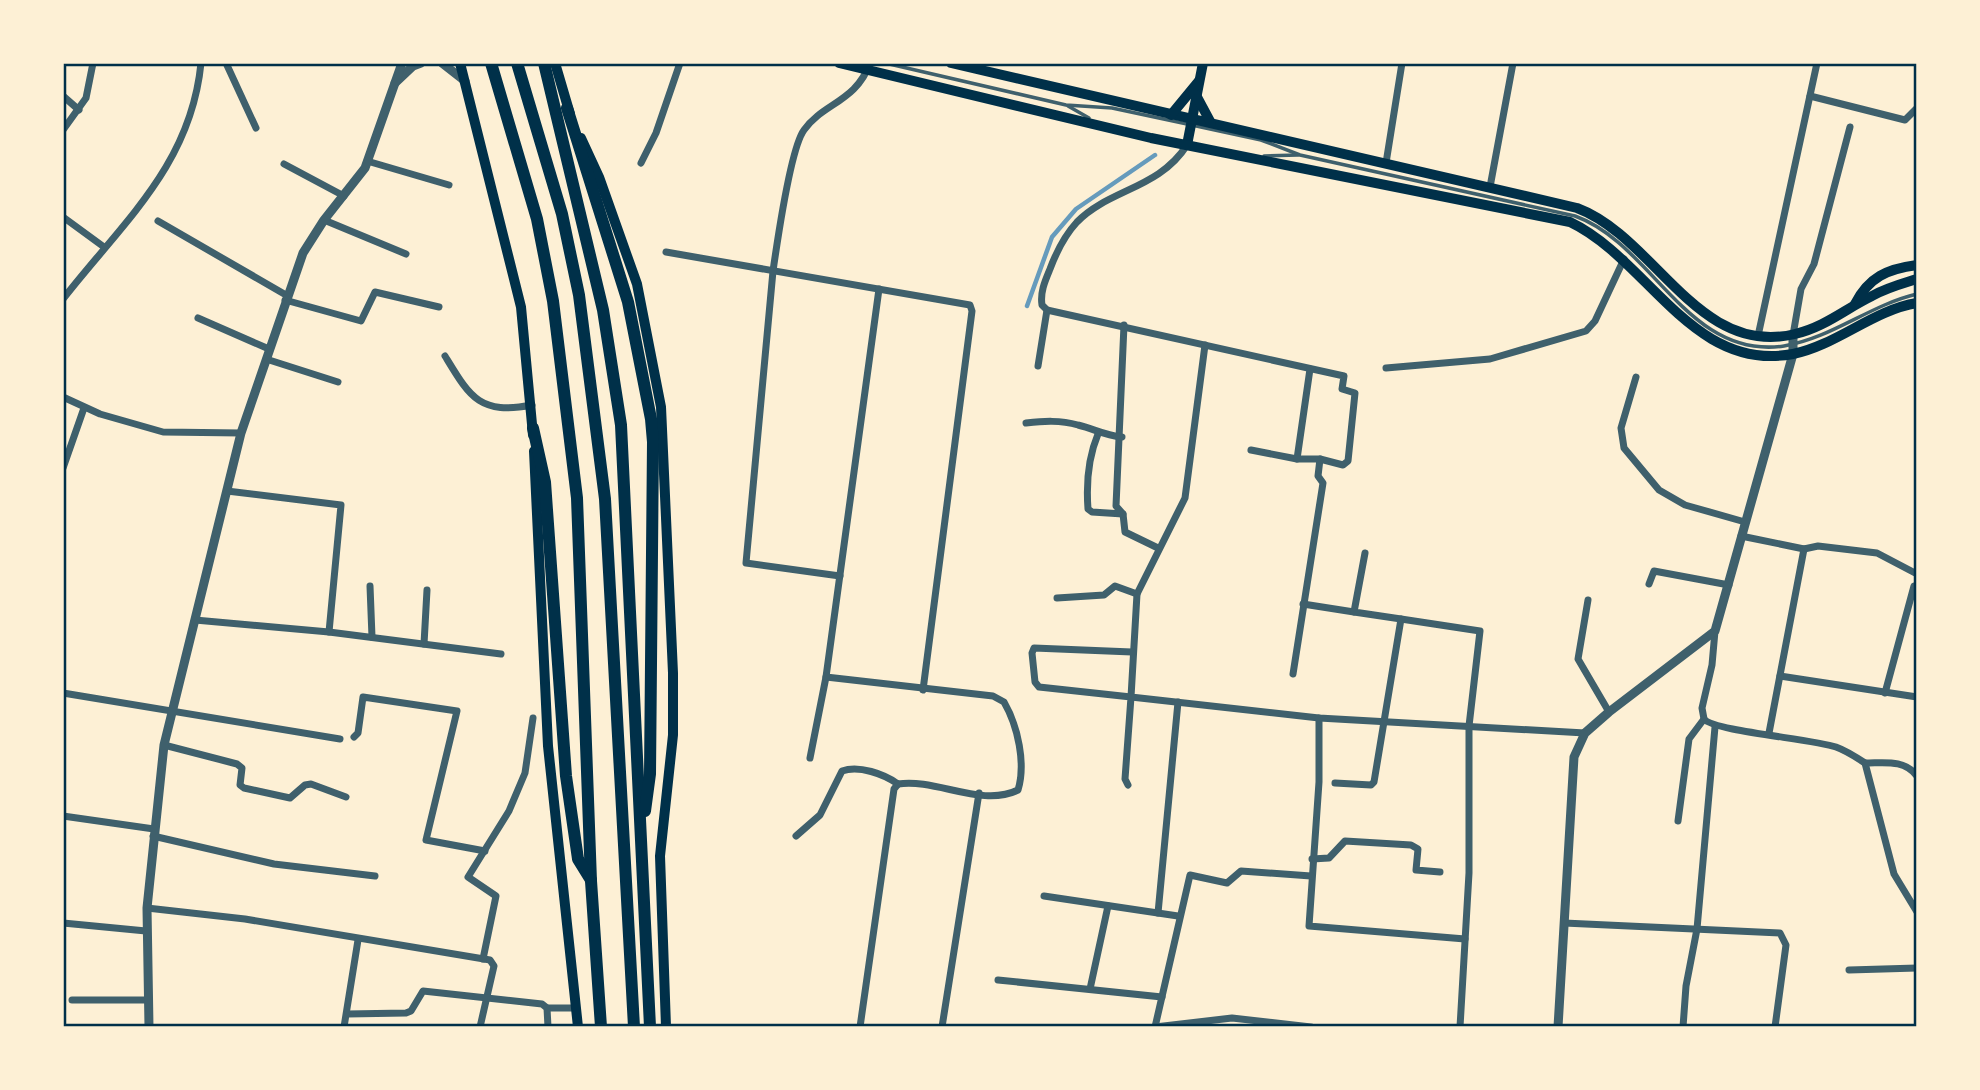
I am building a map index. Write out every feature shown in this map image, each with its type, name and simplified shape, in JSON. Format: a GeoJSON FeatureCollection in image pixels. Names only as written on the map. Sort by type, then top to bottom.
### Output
{"type":"FeatureCollection","features":[{"type":"Feature","properties":{"kind":"highway"},"geometry":{"type":"LineString","coordinates":[[491,63],[537,219],[554,300],[577,498],[591,881],[601,1027]]}},
{"type":"Feature","properties":{"kind":"highway"},"geometry":{"type":"LineString","coordinates":[[517,63],[562,214],[579,295],[605,499],[634,1027]]}},
{"type":"Feature","properties":{"kind":"highway"},"geometry":{"type":"LineString","coordinates":[[544,63],[584,222],[614,362],[625,474],[650,1027]]}},
{"type":"Feature","properties":{"kind":"highway"},"geometry":{"type":"LineString","coordinates":[[567,108],[628,302],[645,379],[653,442],[650,774],[641,836]]}},
{"type":"Feature","properties":{"kind":"highway"},"geometry":{"type":"LineString","coordinates":[[533,428],[545,482],[566,776],[578,859],[591,881]]}},
{"type":"Feature","properties":{"kind":"main road"},"geometry":{"type":"LineString","coordinates":[[460,63],[521,307],[533,428],[548,746],[578,1027]]}},
{"type":"Feature","properties":{"kind":"main road"},"geometry":{"type":"LineString","coordinates":[[555,63],[567,108],[598,177],[637,284],[661,407],[673,673],[673,735],[660,856],[666,1027]]}},
{"type":"Feature","properties":{"kind":"main road"},"geometry":{"type":"LineString","coordinates":[[839,63],[869,66],[1151,138],[1570,222],[1588,231],[1624,259],[1669,308],[1703,335],[1738,350],[1793,354],[1835,339],[1903,306],[1917,303]]}},
{"type":"Feature","properties":{"kind":"main road"},"geometry":{"type":"LineString","coordinates":[[951,63],[1154,112],[1490,187],[1598,216],[1640,249],[1684,296],[1714,320],[1758,336],[1793,335],[1826,324],[1853,306],[1889,288],[1917,279]]}},
{"type":"Feature","properties":{"kind":"main road"},"geometry":{"type":"LineString","coordinates":[[1187,145],[1203,63]]}},
{"type":"Feature","properties":{"kind":"main road"},"geometry":{"type":"LineString","coordinates":[[1169,115],[1199,81]]}},
{"type":"Feature","properties":{"kind":"main road"},"geometry":{"type":"LineString","coordinates":[[1196,95],[1211,123]]}},
{"type":"Feature","properties":{"kind":"main road"},"geometry":{"type":"LineString","coordinates":[[1314,170],[1318,147]]}},
{"type":"Feature","properties":{"kind":"main road"},"geometry":{"type":"LineString","coordinates":[[1487,204],[1490,187]]}},
{"type":"Feature","properties":{"kind":"main road"},"geometry":{"type":"LineString","coordinates":[[1853,306],[1865,285],[1878,275],[1917,265]]}},
{"type":"Feature","properties":{"kind":"street"},"geometry":{"type":"LineString","coordinates":[[63,131],[86,98],[93,63]]}},
{"type":"Feature","properties":{"kind":"street"},"geometry":{"type":"LineString","coordinates":[[63,299],[136,211],[177,151],[189,123],[201,63]]}},
{"type":"Feature","properties":{"kind":"street"},"geometry":{"type":"LineString","coordinates":[[226,63],[256,128]]}},
{"type":"Feature","properties":{"kind":"street"},"geometry":{"type":"LineString","coordinates":[[149,1027],[147,908],[164,745],[242,433],[303,253],[324,220],[356,183],[367,161],[402,63]]}},
{"type":"Feature","properties":{"kind":"street"},"geometry":{"type":"LineString","coordinates":[[393,86],[413,66],[421,63]]}},
{"type":"Feature","properties":{"kind":"street"},"geometry":{"type":"LineString","coordinates":[[442,63],[465,81]]}},
{"type":"Feature","properties":{"kind":"street"},"geometry":{"type":"LineString","coordinates":[[641,163],[656,133],[680,63]]}},
{"type":"Feature","properties":{"kind":"street"},"geometry":{"type":"LineString","coordinates":[[1386,163],[1402,63]]}},
{"type":"Feature","properties":{"kind":"street"},"geometry":{"type":"LineString","coordinates":[[1490,187],[1513,63]]}},
{"type":"Feature","properties":{"kind":"street"},"geometry":{"type":"LineString","coordinates":[[1758,336],[1817,63]]}},
{"type":"Feature","properties":{"kind":"street"},"geometry":{"type":"LineString","coordinates":[[840,576],[746,563],[773,271],[779,227],[802,132],[849,97],[869,66]]}},
{"type":"Feature","properties":{"kind":"street"},"geometry":{"type":"LineString","coordinates":[[63,96],[79,110]]}},
{"type":"Feature","properties":{"kind":"street"},"geometry":{"type":"LineString","coordinates":[[1810,96],[1905,120],[1911,118],[1917,108]]}},
{"type":"Feature","properties":{"kind":"street"},"geometry":{"type":"LineString","coordinates":[[1850,127],[1814,264],[1801,289],[1793,335],[1793,354],[1715,631],[1712,665],[1702,709],[1704,719],[1715,727],[1769,733],[1836,747],[1865,763],[1896,762],[1908,766],[1917,776]]}},
{"type":"Feature","properties":{"kind":"street"},"geometry":{"type":"LineString","coordinates":[[1187,145],[1151,181],[1078,221],[1054,260],[1042,290],[1042,305],[1047,310],[1344,376],[1342,389],[1354,393],[1348,461],[1343,464],[1251,450]]}},
{"type":"Feature","properties":{"kind":"street"},"geometry":{"type":"LineString","coordinates":[[367,161],[449,185]]}},
{"type":"Feature","properties":{"kind":"street"},"geometry":{"type":"LineString","coordinates":[[284,164],[344,196]]}},
{"type":"Feature","properties":{"kind":"street"},"geometry":{"type":"LineString","coordinates":[[63,217],[104,247]]}},
{"type":"Feature","properties":{"kind":"street"},"geometry":{"type":"LineString","coordinates":[[324,220],[406,254]]}},
{"type":"Feature","properties":{"kind":"street"},"geometry":{"type":"LineString","coordinates":[[158,221],[286,297],[361,321],[373,292],[439,307]]}},
{"type":"Feature","properties":{"kind":"street"},"geometry":{"type":"LineString","coordinates":[[666,252],[964,302],[972,311],[923,690]]}},
{"type":"Feature","properties":{"kind":"street"},"geometry":{"type":"LineString","coordinates":[[1386,368],[1490,359],[1586,331],[1595,321],[1624,259]]}},
{"type":"Feature","properties":{"kind":"street"},"geometry":{"type":"LineString","coordinates":[[810,758],[826,677],[879,289]]}},
{"type":"Feature","properties":{"kind":"street"},"geometry":{"type":"LineString","coordinates":[[1038,366],[1047,310]]}},
{"type":"Feature","properties":{"kind":"street"},"geometry":{"type":"LineString","coordinates":[[198,318],[269,349]]}},
{"type":"Feature","properties":{"kind":"street"},"geometry":{"type":"LineString","coordinates":[[1124,325],[1122,437],[1116,506],[1123,514],[1125,532],[1158,548]]}},
{"type":"Feature","properties":{"kind":"street"},"geometry":{"type":"LineString","coordinates":[[1128,785],[1125,779],[1137,594],[1185,498],[1205,345]]}},
{"type":"Feature","properties":{"kind":"street"},"geometry":{"type":"LineString","coordinates":[[445,356],[477,402],[495,409],[531,405]]}},
{"type":"Feature","properties":{"kind":"street"},"geometry":{"type":"LineString","coordinates":[[266,359],[338,382]]}},
{"type":"Feature","properties":{"kind":"street"},"geometry":{"type":"LineString","coordinates":[[1297,458],[1310,369]]}},
{"type":"Feature","properties":{"kind":"street"},"geometry":{"type":"LineString","coordinates":[[1636,377],[1621,428],[1623,448],[1659,490],[1685,505],[1745,522]]}},
{"type":"Feature","properties":{"kind":"street"},"geometry":{"type":"LineString","coordinates":[[63,397],[84,408],[167,433],[182,430],[242,433]]}},
{"type":"Feature","properties":{"kind":"street"},"geometry":{"type":"LineString","coordinates":[[63,468],[84,408]]}},
{"type":"Feature","properties":{"kind":"street"},"geometry":{"type":"LineString","coordinates":[[1026,423],[1056,421],[1076,424],[1098,434],[1122,437]]}},
{"type":"Feature","properties":{"kind":"street"},"geometry":{"type":"LineString","coordinates":[[1098,434],[1091,452],[1086,489],[1088,509],[1092,512],[1123,514]]}},
{"type":"Feature","properties":{"kind":"street"},"geometry":{"type":"LineString","coordinates":[[1293,674],[1323,484],[1318,476],[1320,459]]}},
{"type":"Feature","properties":{"kind":"street"},"geometry":{"type":"LineString","coordinates":[[227,491],[341,505],[329,632]]}},
{"type":"Feature","properties":{"kind":"street"},"geometry":{"type":"LineString","coordinates":[[1741,536],[1804,549],[1818,546],[1877,553],[1917,574]]}},
{"type":"Feature","properties":{"kind":"street"},"geometry":{"type":"LineString","coordinates":[[1769,733],[1804,549]]}},
{"type":"Feature","properties":{"kind":"street"},"geometry":{"type":"LineString","coordinates":[[1354,612],[1365,553]]}},
{"type":"Feature","properties":{"kind":"street"},"geometry":{"type":"LineString","coordinates":[[1649,584],[1654,571],[1729,585]]}},
{"type":"Feature","properties":{"kind":"street"},"geometry":{"type":"LineString","coordinates":[[370,586],[372,637]]}},
{"type":"Feature","properties":{"kind":"street"},"geometry":{"type":"LineString","coordinates":[[1057,598],[1104,596],[1115,586],[1137,594]]}},
{"type":"Feature","properties":{"kind":"street"},"geometry":{"type":"LineString","coordinates":[[1885,693],[1914,586]]}},
{"type":"Feature","properties":{"kind":"street"},"geometry":{"type":"LineString","coordinates":[[424,644],[427,590]]}},
{"type":"Feature","properties":{"kind":"street"},"geometry":{"type":"LineString","coordinates":[[1588,600],[1578,659],[1609,712]]}},
{"type":"Feature","properties":{"kind":"street"},"geometry":{"type":"LineString","coordinates":[[1303,604],[1480,631],[1469,726],[1465,939],[1460,1027]]}},
{"type":"Feature","properties":{"kind":"street"},"geometry":{"type":"LineString","coordinates":[[1335,783],[1373,784],[1401,619]]}},
{"type":"Feature","properties":{"kind":"street"},"geometry":{"type":"LineString","coordinates":[[195,620],[329,632],[501,654]]}},
{"type":"Feature","properties":{"kind":"street"},"geometry":{"type":"LineString","coordinates":[[1558,1027],[1574,757],[1585,733],[1715,631]]}},
{"type":"Feature","properties":{"kind":"street"},"geometry":{"type":"LineString","coordinates":[[1132,652],[1034,648],[1031,653],[1035,682],[1039,687],[1320,718],[1585,733]]}},
{"type":"Feature","properties":{"kind":"street"},"geometry":{"type":"LineString","coordinates":[[1780,676],[1917,697]]}},
{"type":"Feature","properties":{"kind":"street"},"geometry":{"type":"LineString","coordinates":[[796,836],[820,815],[842,771],[848,769],[884,775],[898,784],[979,793],[1011,794],[1018,790],[1021,767],[1010,713],[1004,702],[993,696],[826,677]]}},
{"type":"Feature","properties":{"kind":"street"},"geometry":{"type":"LineString","coordinates":[[63,693],[340,739]]}},
{"type":"Feature","properties":{"kind":"street"},"geometry":{"type":"LineString","coordinates":[[354,737],[358,733],[363,697],[457,711],[426,840],[485,851]]}},
{"type":"Feature","properties":{"kind":"street"},"geometry":{"type":"LineString","coordinates":[[1158,913],[1178,702]]}},
{"type":"Feature","properties":{"kind":"street"},"geometry":{"type":"LineString","coordinates":[[483,959],[496,896],[468,877],[509,811],[525,773],[533,718]]}},
{"type":"Feature","properties":{"kind":"street"},"geometry":{"type":"LineString","coordinates":[[1320,718],[1319,782],[1309,926],[1465,939]]}},
{"type":"Feature","properties":{"kind":"street"},"geometry":{"type":"LineString","coordinates":[[1678,821],[1689,739],[1704,719]]}},
{"type":"Feature","properties":{"kind":"street"},"geometry":{"type":"LineString","coordinates":[[1684,1027],[1686,986],[1697,929],[1715,727]]}},
{"type":"Feature","properties":{"kind":"street"},"geometry":{"type":"LineString","coordinates":[[164,745],[237,764],[242,768],[240,785],[244,788],[290,798],[304,785],[311,784],[346,797]]}},
{"type":"Feature","properties":{"kind":"street"},"geometry":{"type":"LineString","coordinates":[[1865,763],[1894,874],[1917,912]]}},
{"type":"Feature","properties":{"kind":"street"},"geometry":{"type":"LineString","coordinates":[[860,1027],[894,789],[898,784]]}},
{"type":"Feature","properties":{"kind":"street"},"geometry":{"type":"LineString","coordinates":[[942,1027],[979,793]]}},
{"type":"Feature","properties":{"kind":"street"},"geometry":{"type":"LineString","coordinates":[[63,816],[153,833],[274,864],[375,876]]}},
{"type":"Feature","properties":{"kind":"street"},"geometry":{"type":"LineString","coordinates":[[1312,859],[1329,858],[1345,841],[1412,845],[1418,849],[1416,870],[1440,872]]}},
{"type":"Feature","properties":{"kind":"street"},"geometry":{"type":"LineString","coordinates":[[1311,876],[1241,871],[1227,883],[1190,875],[1178,916],[1155,1027],[1231,1018],[1311,1027]]}},
{"type":"Feature","properties":{"kind":"street"},"geometry":{"type":"LineString","coordinates":[[1044,896],[1178,916]]}},
{"type":"Feature","properties":{"kind":"street"},"geometry":{"type":"LineString","coordinates":[[1090,989],[1108,906]]}},
{"type":"Feature","properties":{"kind":"street"},"geometry":{"type":"LineString","coordinates":[[147,908],[245,919],[490,960],[494,966],[480,1027]]}},
{"type":"Feature","properties":{"kind":"street"},"geometry":{"type":"LineString","coordinates":[[63,923],[146,931]]}},
{"type":"Feature","properties":{"kind":"street"},"geometry":{"type":"LineString","coordinates":[[1564,923],[1784,935],[1786,945],[1774,1027]]}},
{"type":"Feature","properties":{"kind":"street"},"geometry":{"type":"LineString","coordinates":[[344,1027],[358,940]]}},
{"type":"Feature","properties":{"kind":"street"},"geometry":{"type":"LineString","coordinates":[[1849,970],[1917,968]]}},
{"type":"Feature","properties":{"kind":"street"},"geometry":{"type":"LineString","coordinates":[[998,980],[1162,997]]}},
{"type":"Feature","properties":{"kind":"street"},"geometry":{"type":"LineString","coordinates":[[347,1014],[405,1013],[411,1011],[422,991],[542,1004],[547,1008],[576,1008]]}},
{"type":"Feature","properties":{"kind":"street"},"geometry":{"type":"LineString","coordinates":[[72,1000],[147,1000]]}},
{"type":"Feature","properties":{"kind":"street"},"geometry":{"type":"LineString","coordinates":[[547,1008],[548,1027]]}},
{"type":"Feature","properties":{"kind":"lane"},"geometry":{"type":"LineString","coordinates":[[885,63],[1066,105],[1112,108],[1261,140],[1300,155],[1587,220],[1617,242],[1677,303],[1707,328],[1756,346],[1805,342],[1877,306],[1917,294]]}},
{"type":"Feature","properties":{"kind":"lane"},"geometry":{"type":"LineString","coordinates":[[1066,105],[1087,118],[1107,124],[1262,156],[1300,155]]}},
{"type":"Feature","properties":{"kind":"waterway"},"geometry":{"type":"LineString","coordinates":[[1027,306],[1052,237],[1076,209],[1155,155]]}}]}
